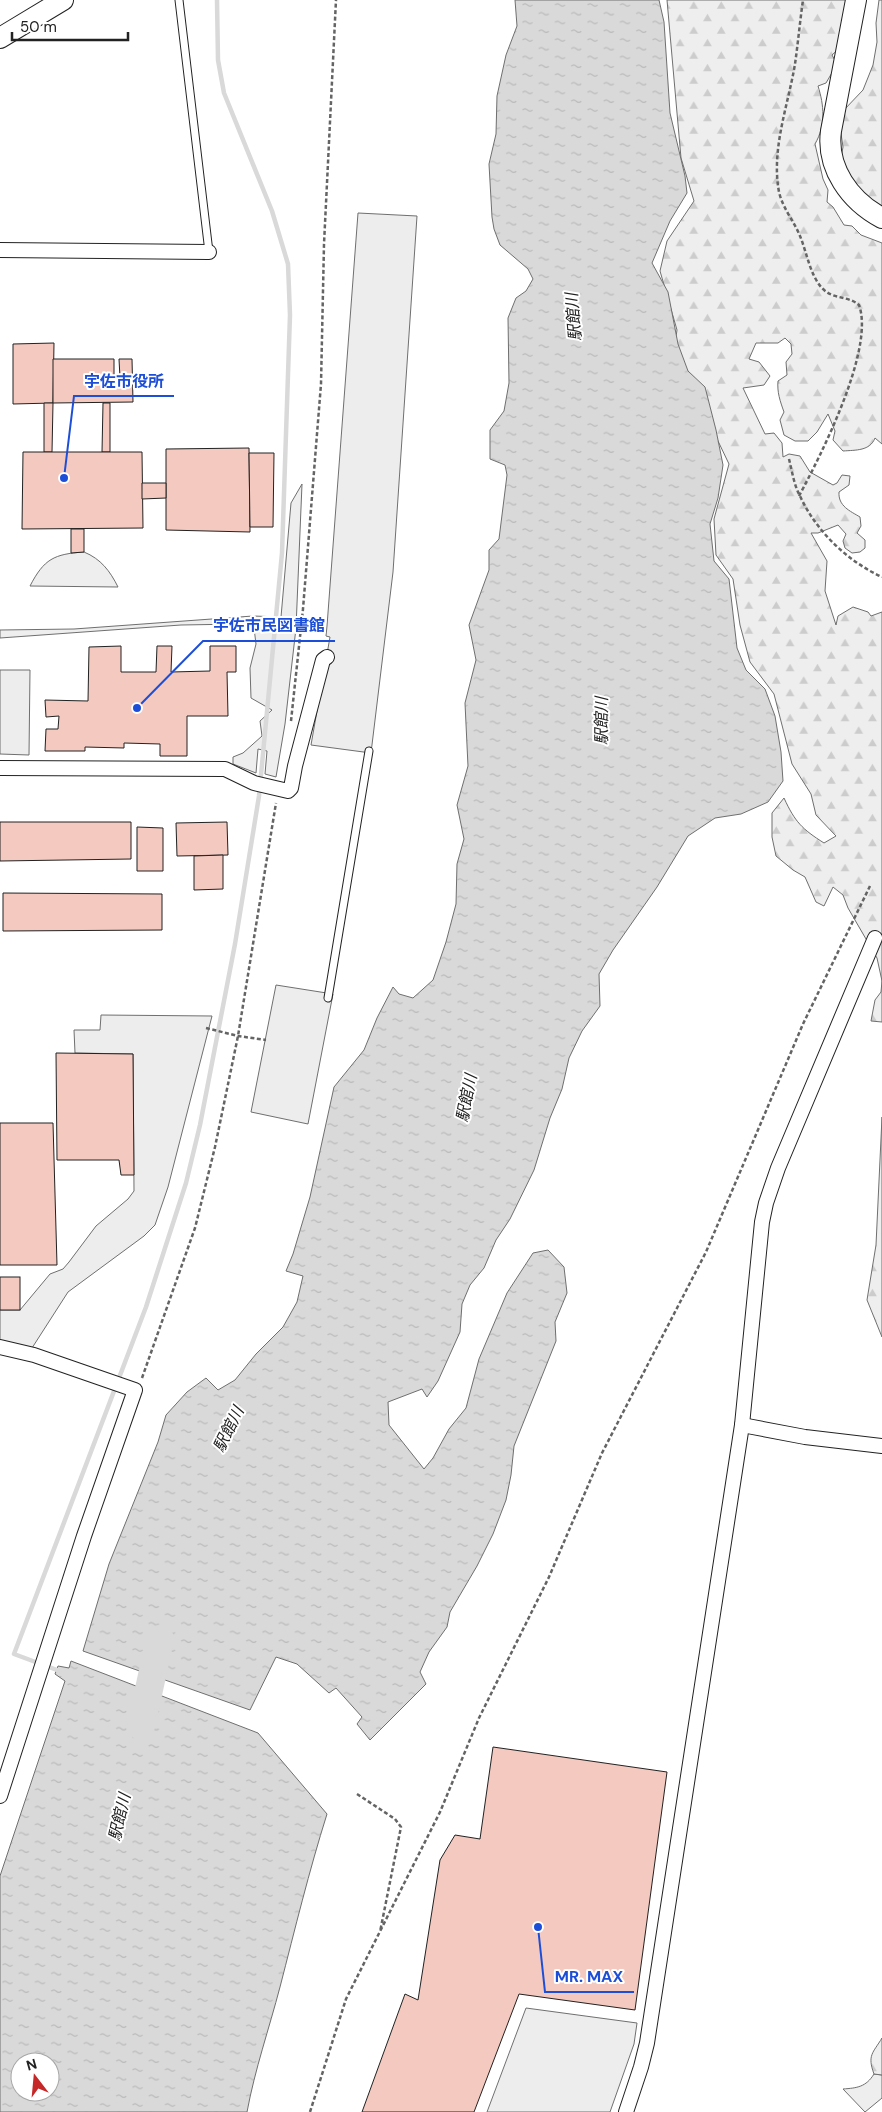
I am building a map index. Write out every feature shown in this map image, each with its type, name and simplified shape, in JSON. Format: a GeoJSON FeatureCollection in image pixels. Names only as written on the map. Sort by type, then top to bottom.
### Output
{"type":"FeatureCollection","features":[{"type":"Feature","properties":{"kind":"street"},"geometry":{"type":"LineString","coordinates":[[0,38],[63,0]]}},
{"type":"Feature","properties":{"kind":"street"},"geometry":{"type":"LineString","coordinates":[[856,0],[831,131],[830,151],[835,168],[852,194],[867,209],[882,218]]}},
{"type":"Feature","properties":{"kind":"street"},"geometry":{"type":"LineString","coordinates":[[0,250],[209,252]]}},
{"type":"Feature","properties":{"kind":"street"},"geometry":{"type":"LineString","coordinates":[[0,768],[225,769],[231,770],[254,783],[288,791],[291,788],[323,660],[327,657]]}},
{"type":"Feature","properties":{"kind":"street"},"geometry":{"type":"LineString","coordinates":[[626,2112],[647,2043],[742,1425],[766,1203],[778,1168],[875,938]]}},
{"type":"Feature","properties":{"kind":"street"},"geometry":{"type":"LineString","coordinates":[[0,1347],[46,1359],[135,1390],[84,1536],[0,1796]]}},
{"type":"Feature","properties":{"kind":"street"},"geometry":{"type":"LineString","coordinates":[[742,1425],[805,1437],[882,1446]]}},
{"type":"Feature","properties":{"kind":"lane"},"geometry":{"type":"LineString","coordinates":[[179,0],[209,252]]}},
{"type":"Feature","properties":{"kind":"lane"},"geometry":{"type":"LineString","coordinates":[[328,998],[369,750]]}},
{"type":"Feature","properties":{"kind":"path"},"geometry":{"type":"LineString","coordinates":[[290,724],[303,609],[321,384],[324,244],[336,0]]}},
{"type":"Feature","properties":{"kind":"path"},"geometry":{"type":"LineString","coordinates":[[799,496],[815,467],[846,390],[857,359],[863,329],[863,317],[859,305],[846,297],[832,296],[823,290],[817,281],[799,234],[782,204],[779,192],[777,176],[778,153],[794,65],[803,0]]}},
{"type":"Feature","properties":{"kind":"path"},"geometry":{"type":"LineString","coordinates":[[789,459],[799,496],[815,521],[832,542],[860,565],[882,577]]}},
{"type":"Feature","properties":{"kind":"path"},"geometry":{"type":"LineString","coordinates":[[135,1390],[143,1376],[195,1228],[222,1116],[238,1036],[278,788]]}},
{"type":"Feature","properties":{"kind":"path"},"geometry":{"type":"LineString","coordinates":[[310,2112],[343,2005],[440,1812],[479,1718],[549,1577],[602,1454],[706,1252],[803,1024],[870,886]]}},
{"type":"Feature","properties":{"kind":"path"},"geometry":{"type":"LineString","coordinates":[[206,1028],[238,1036],[266,1040]]}},
{"type":"Feature","properties":{"kind":"path"},"geometry":{"type":"LineString","coordinates":[[357,1794],[395,1819],[401,1827],[379,1936]]}},
{"type":"Feature","properties":{"kind":"green space"},"geometry":{"type":"Polygon","coordinates":[[[667,0],[859,0],[841,47],[832,55],[837,64],[826,83],[818,86],[822,100],[823,115],[821,130],[815,144],[823,179],[828,190],[827,202],[833,207],[844,225],[852,226],[861,235],[882,243],[882,444],[875,438],[866,448],[843,451],[833,440],[835,431],[828,414],[817,432],[808,441],[795,441],[784,435],[780,420],[784,412],[779,397],[778,381],[787,375],[786,362],[792,354],[791,344],[785,338],[778,343],[756,343],[749,359],[759,362],[770,376],[764,385],[743,388],[765,434],[774,433],[782,443],[783,457],[789,454],[800,456],[810,472],[833,485],[837,483],[842,475],[850,476],[849,485],[839,492],[839,497],[845,508],[860,517],[861,526],[857,533],[865,540],[865,548],[860,552],[852,553],[845,548],[843,541],[846,534],[838,525],[818,533],[811,533],[827,561],[825,591],[836,625],[838,616],[853,607],[868,612],[871,616],[882,612],[882,981],[877,958],[848,908],[843,895],[833,887],[824,906],[816,902],[805,877],[776,856],[772,837],[772,813],[784,798],[796,819],[810,833],[824,843],[836,836],[816,815],[811,794],[792,764],[774,694],[750,662],[740,625],[733,579],[716,555],[714,519],[729,464],[684,370],[675,344],[677,330],[660,271],[667,241],[694,201],[681,158],[667,0]]]}},
{"type":"Feature","properties":{"kind":"green space"},"geometry":{"type":"Polygon","coordinates":[[[879,0],[882,0],[882,206],[858,197],[841,158],[843,147],[840,127],[843,111],[863,90],[873,65],[877,42],[876,23],[879,0]]]}},
{"type":"Feature","properties":{"kind":"green space"},"geometry":{"type":"Polygon","coordinates":[[[302,484],[296,628],[285,724],[276,777],[265,774],[267,751],[258,749],[256,773],[233,764],[233,757],[243,753],[262,736],[260,721],[272,710],[251,698],[250,668],[256,644],[254,628],[240,624],[181,625],[0,638],[0,630],[74,629],[253,616],[281,617],[291,503],[302,484]]]}},
{"type":"Feature","properties":{"kind":"green space"},"geometry":{"type":"Polygon","coordinates":[[[84,552],[104,566],[118,587],[30,586],[40,570],[51,560],[65,554],[84,552]]]}},
{"type":"Feature","properties":{"kind":"green space"},"geometry":{"type":"Polygon","coordinates":[[[882,981],[882,1022],[871,1021],[875,1000],[881,992],[882,981]]]}},
{"type":"Feature","properties":{"kind":"green space"},"geometry":{"type":"Polygon","coordinates":[[[882,1117],[882,1337],[867,1300],[876,1245],[882,1117]]]}},
{"type":"Feature","properties":{"kind":"green space"},"geometry":{"type":"Polygon","coordinates":[[[882,2038],[882,2075],[874,2074],[871,2058],[882,2038]]]}},
{"type":"Feature","properties":{"kind":"green space"},"geometry":{"type":"Polygon","coordinates":[[[874,2074],[882,2075],[882,2098],[865,2112],[843,2089],[861,2086],[868,2082],[874,2074]]]}},
{"type":"Feature","properties":{"kind":"shaded area"},"geometry":{"type":"Polygon","coordinates":[[[358,213],[417,216],[393,572],[371,753],[311,745],[330,637],[326,636],[358,213]]]}},
{"type":"Feature","properties":{"kind":"shaded area"},"geometry":{"type":"Polygon","coordinates":[[[0,670],[30,670],[29,755],[0,754],[0,670]]]}},
{"type":"Feature","properties":{"kind":"shaded area"},"geometry":{"type":"Polygon","coordinates":[[[276,985],[333,994],[308,1124],[251,1112],[276,985]]]}},
{"type":"Feature","properties":{"kind":"shaded area"},"geometry":{"type":"Polygon","coordinates":[[[101,1015],[212,1016],[168,1187],[155,1225],[144,1236],[68,1292],[32,1348],[0,1340],[0,1310],[20,1310],[50,1274],[63,1269],[96,1226],[128,1199],[134,1191],[133,1054],[75,1053],[74,1030],[100,1030],[101,1015]]]}},
{"type":"Feature","properties":{"kind":"shaded area"},"geometry":{"type":"Polygon","coordinates":[[[526,2008],[637,2023],[634,2044],[610,2112],[487,2112],[526,2008]]]}},
{"type":"Feature","properties":{"kind":"water"},"geometry":{"type":"Polygon","coordinates":[[[515,0],[659,0],[664,22],[670,113],[685,176],[687,193],[670,221],[652,263],[668,292],[678,344],[688,371],[705,387],[716,430],[723,465],[718,498],[710,524],[714,561],[729,579],[737,648],[746,670],[765,689],[775,716],[781,752],[783,781],[768,802],[741,814],[715,818],[688,836],[657,887],[613,950],[599,974],[600,1006],[582,1031],[569,1058],[562,1089],[550,1118],[534,1170],[510,1219],[496,1240],[484,1268],[470,1285],[462,1304],[460,1332],[438,1381],[427,1397],[422,1389],[388,1402],[389,1425],[424,1469],[433,1458],[449,1429],[466,1408],[479,1359],[507,1293],[533,1253],[548,1250],[564,1267],[567,1293],[555,1322],[556,1341],[514,1446],[506,1500],[493,1534],[450,1612],[447,1627],[429,1652],[420,1672],[426,1684],[370,1740],[357,1724],[362,1717],[336,1688],[329,1693],[297,1664],[276,1657],[250,1710],[83,1651],[109,1564],[158,1442],[166,1415],[187,1392],[206,1378],[218,1390],[235,1380],[256,1354],[283,1327],[297,1302],[303,1276],[286,1271],[310,1197],[334,1087],[364,1050],[377,1018],[393,987],[399,994],[413,998],[433,980],[456,904],[457,864],[464,839],[457,805],[468,766],[465,703],[476,660],[469,625],[489,570],[489,550],[499,539],[507,475],[505,465],[490,459],[490,430],[504,411],[509,383],[508,318],[516,298],[526,291],[533,279],[528,269],[500,245],[492,217],[489,164],[496,134],[497,96],[506,55],[517,26],[515,0]]]}},
{"type":"Feature","properties":{"kind":"water"},"geometry":{"type":"Polygon","coordinates":[[[71,1661],[258,1733],[327,1814],[308,1878],[247,2112],[0,2112],[0,1876],[65,1681],[55,1674],[58,1666],[69,1668],[71,1661]]]}},
{"type":"Feature","properties":{"kind":"building"},"geometry":{"type":"Polygon","coordinates":[[[54,343],[53,403],[13,404],[13,344],[54,343]]]}},
{"type":"Feature","properties":{"kind":"building"},"geometry":{"type":"Polygon","coordinates":[[[53,359],[114,359],[114,378],[120,378],[119,359],[132,359],[133,402],[53,403],[53,359]]]}},
{"type":"Feature","properties":{"kind":"building"},"geometry":{"type":"Polygon","coordinates":[[[44,403],[53,403],[52,452],[44,452],[44,403]]]}},
{"type":"Feature","properties":{"kind":"building"},"geometry":{"type":"Polygon","coordinates":[[[103,403],[110,403],[110,452],[102,452],[103,403]]]}},
{"type":"Feature","properties":{"kind":"building"},"geometry":{"type":"Polygon","coordinates":[[[249,448],[250,532],[166,530],[166,449],[249,448]]]}},
{"type":"Feature","properties":{"kind":"building"},"geometry":{"type":"Polygon","coordinates":[[[23,452],[142,452],[143,528],[22,529],[23,452]]]}},
{"type":"Feature","properties":{"kind":"building"},"geometry":{"type":"Polygon","coordinates":[[[249,453],[274,453],[273,527],[250,527],[249,453]]]}},
{"type":"Feature","properties":{"kind":"building"},"geometry":{"type":"Polygon","coordinates":[[[142,483],[166,483],[166,498],[142,499],[142,483]]]}},
{"type":"Feature","properties":{"kind":"building"},"geometry":{"type":"Polygon","coordinates":[[[71,529],[84,529],[84,552],[71,553],[71,529]]]}},
{"type":"Feature","properties":{"kind":"building"},"geometry":{"type":"Polygon","coordinates":[[[121,646],[121,672],[156,672],[157,646],[172,646],[171,672],[210,671],[210,646],[236,646],[236,672],[227,672],[228,716],[187,716],[187,756],[160,756],[160,744],[124,743],[124,748],[85,747],[85,751],[45,751],[46,729],[58,729],[59,716],[46,717],[45,700],[88,701],[89,647],[121,646]]]}},
{"type":"Feature","properties":{"kind":"building"},"geometry":{"type":"Polygon","coordinates":[[[0,822],[131,822],[131,859],[0,861],[0,822]]]}},
{"type":"Feature","properties":{"kind":"building"},"geometry":{"type":"Polygon","coordinates":[[[227,822],[228,855],[177,856],[176,823],[227,822]]]}},
{"type":"Feature","properties":{"kind":"building"},"geometry":{"type":"Polygon","coordinates":[[[137,827],[163,828],[163,871],[137,871],[137,827]]]}},
{"type":"Feature","properties":{"kind":"building"},"geometry":{"type":"Polygon","coordinates":[[[223,855],[223,889],[194,890],[194,856],[223,855]]]}},
{"type":"Feature","properties":{"kind":"building"},"geometry":{"type":"Polygon","coordinates":[[[3,893],[162,894],[162,930],[3,931],[3,893]]]}},
{"type":"Feature","properties":{"kind":"building"},"geometry":{"type":"Polygon","coordinates":[[[56,1053],[133,1054],[134,1175],[121,1175],[119,1160],[57,1160],[56,1053]]]}},
{"type":"Feature","properties":{"kind":"building"},"geometry":{"type":"Polygon","coordinates":[[[0,1123],[53,1123],[57,1265],[0,1265],[0,1123]]]}},
{"type":"Feature","properties":{"kind":"building"},"geometry":{"type":"Polygon","coordinates":[[[0,1277],[20,1277],[20,1310],[0,1310],[0,1277]]]}},
{"type":"Feature","properties":{"kind":"building"},"geometry":{"type":"Polygon","coordinates":[[[493,1747],[667,1772],[635,2010],[519,1994],[474,2112],[362,2112],[405,1994],[418,2000],[440,1860],[455,1835],[480,1839],[493,1747]]]}},
{"type":"Feature","properties":{"kind":"waterway"},"geometry":{"type":"LineString","coordinates":[[57,1670],[14,1654],[146,1307],[186,1183],[200,1125],[235,944],[259,796],[282,553],[290,315],[288,264],[272,211],[224,93],[218,60],[217,0]]}},
{"type":"Feature","properties":{"kind":"waterway","name":"駅館川"},"geometry":{"type":"LineString","coordinates":[[141,1726],[160,1639]]}},
{"type":"Feature","properties":{"kind":"place","name":"宇佐市役所"},"geometry":{"type":"Point","coordinates":[64,478]}},
{"type":"Feature","properties":{"kind":"place","name":"宇佐市民図書館"},"geometry":{"type":"Point","coordinates":[137,708]}},
{"type":"Feature","properties":{"kind":"place","name":"MR. MAX"},"geometry":{"type":"Point","coordinates":[538,1927]}}]}
